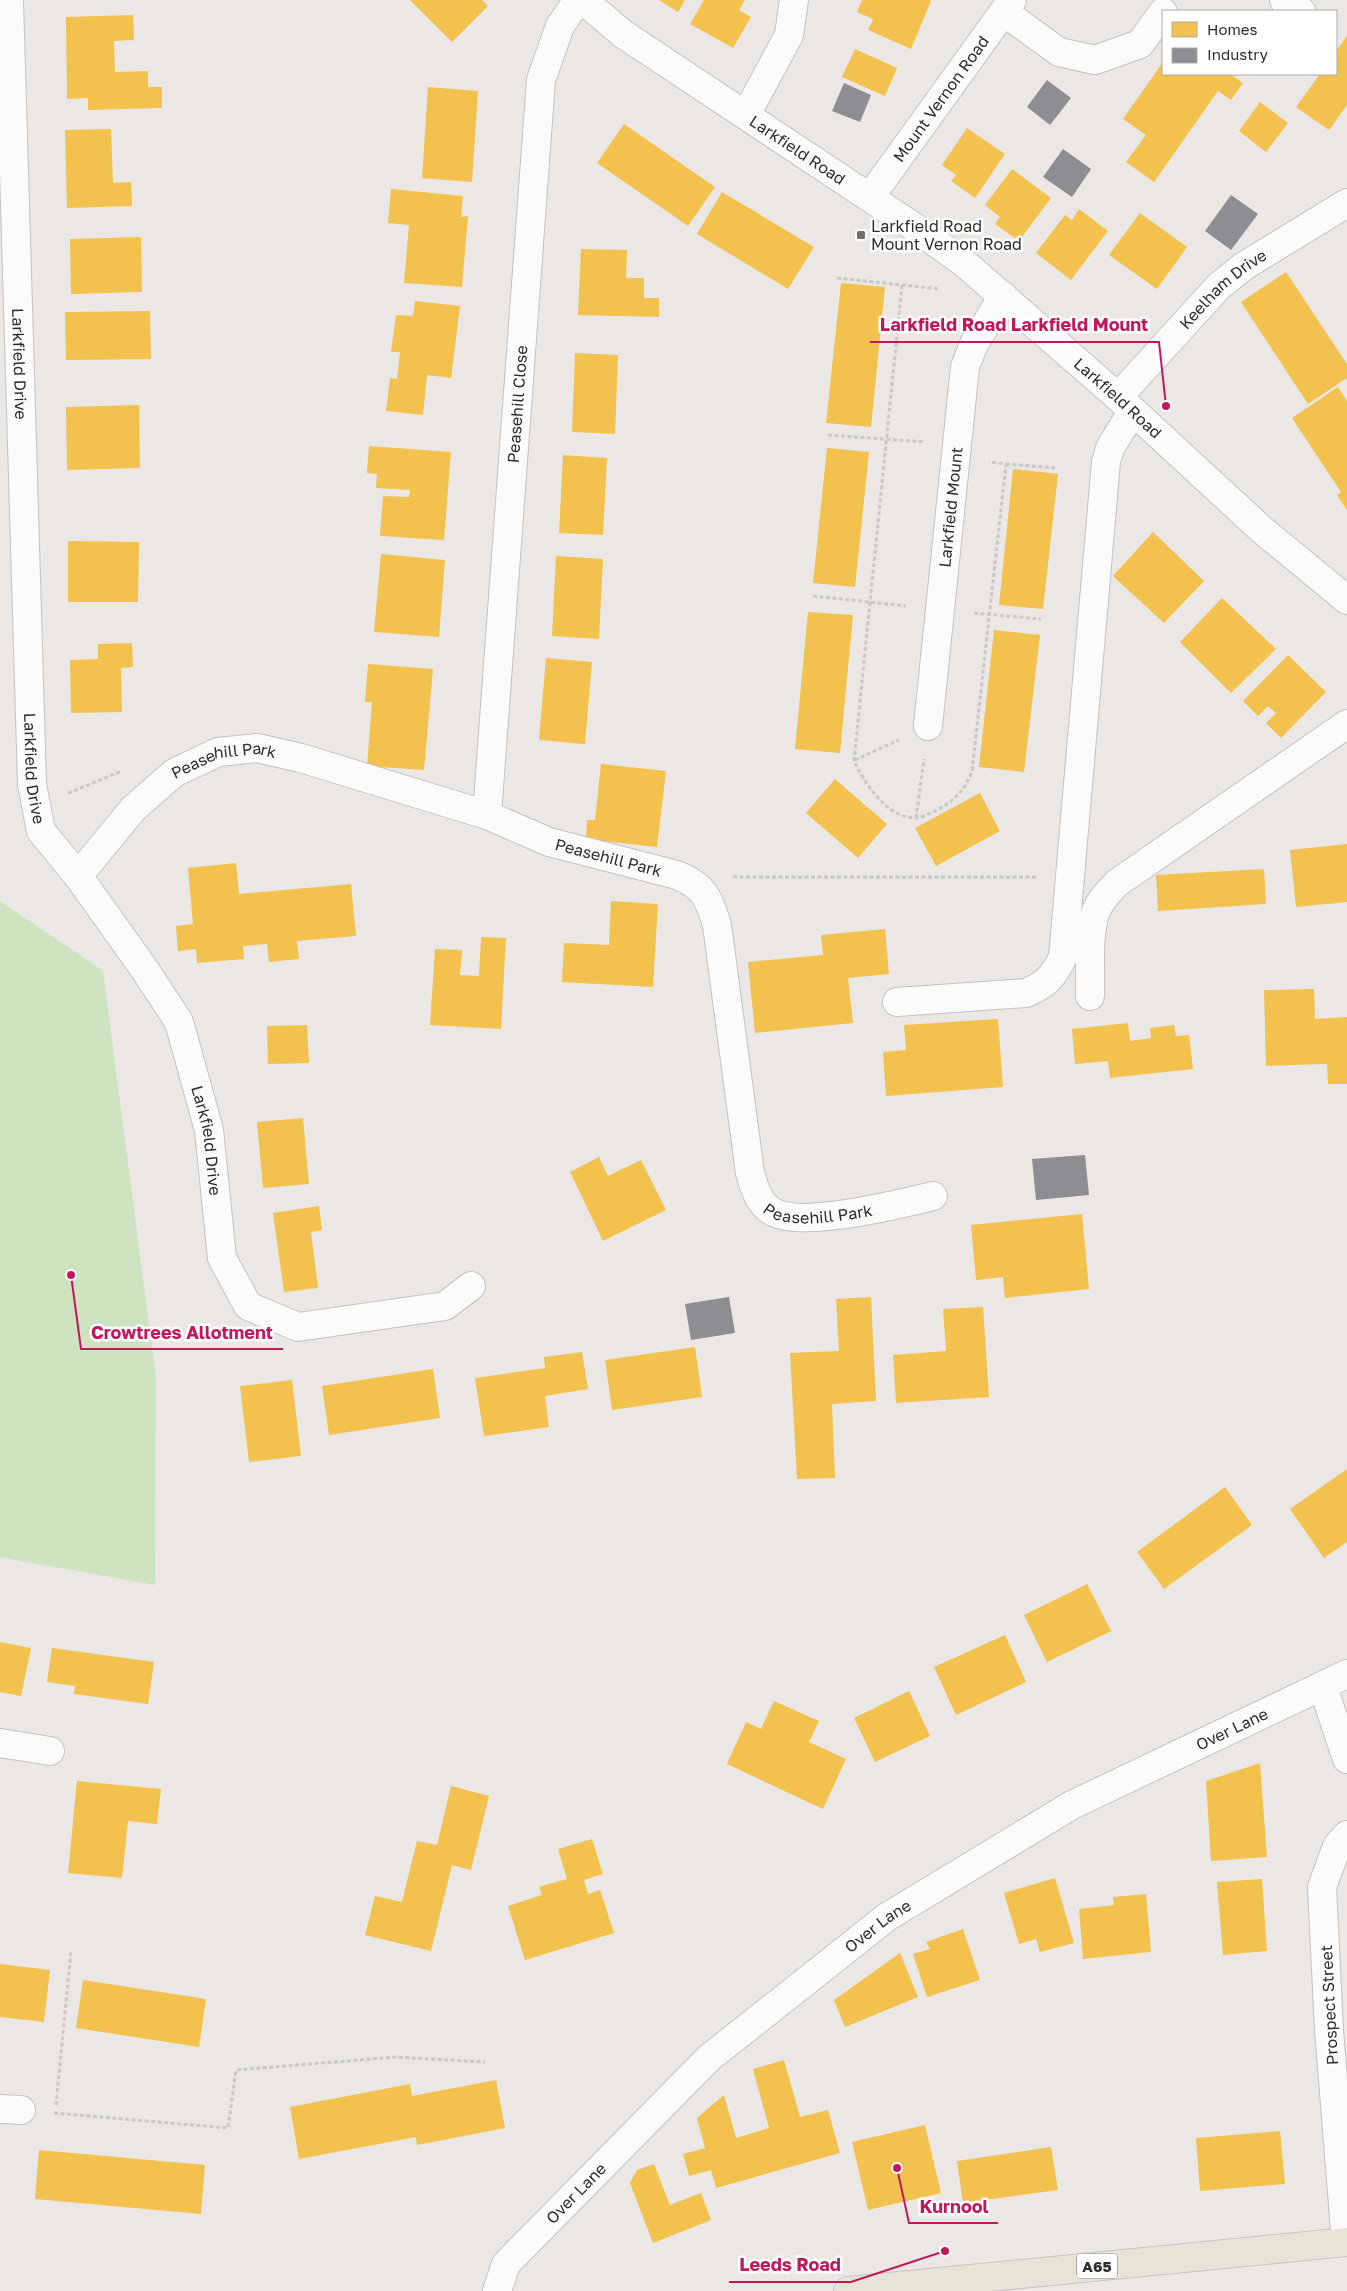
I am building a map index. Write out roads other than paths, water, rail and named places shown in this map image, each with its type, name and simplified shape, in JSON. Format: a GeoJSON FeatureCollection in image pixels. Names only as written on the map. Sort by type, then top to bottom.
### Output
{"type":"FeatureCollection","features":[{"type":"Feature","properties":{"kind":"main road","name":"A65"},"geometry":{"type":"LineString","coordinates":[[848,2291],[1347,2242]]}},
{"type":"Feature","properties":{"kind":"street","name":"Larkfield Drive"},"geometry":{"type":"LineString","coordinates":[[9,0],[8,304],[32,784],[41,831],[78,876],[145,970],[179,1022],[210,1130],[222,1258],[248,1306],[298,1327],[445,1306],[471,1286]]}},
{"type":"Feature","properties":{"kind":"street","name":"Peasehill Close"},"geometry":{"type":"LineString","coordinates":[[487,815],[541,80],[560,26],[578,0]]}},
{"type":"Feature","properties":{"kind":"street","name":"Larkfield Road"},"geometry":{"type":"LineString","coordinates":[[583,0],[623,34],[870,197],[963,262],[1125,405],[1261,530],[1347,600]]}},
{"type":"Feature","properties":{"kind":"street"},"geometry":{"type":"LineString","coordinates":[[746,115],[789,34],[794,0]]}},
{"type":"Feature","properties":{"kind":"street"},"geometry":{"type":"LineString","coordinates":[[1284,0],[1299,10]]}},
{"type":"Feature","properties":{"kind":"street"},"geometry":{"type":"LineString","coordinates":[[1008,6],[1059,52],[1095,60],[1140,44],[1162,15]]}},
{"type":"Feature","properties":{"kind":"street","name":"Mount Vernon Road"},"geometry":{"type":"LineString","coordinates":[[870,197],[1008,6]]}},
{"type":"Feature","properties":{"kind":"street","name":"Keelham Drive"},"geometry":{"type":"LineString","coordinates":[[897,1002],[1026,993],[1042,986],[1055,973],[1063,957],[1071,878],[1106,462],[1125,405],[1219,286],[1244,266],[1347,203]]}},
{"type":"Feature","properties":{"kind":"street","name":"Larkfield Mount"},"geometry":{"type":"LineString","coordinates":[[928,726],[966,367],[974,344],[1003,296]]}},
{"type":"Feature","properties":{"kind":"street"},"geometry":{"type":"LineString","coordinates":[[1090,996],[1092,926],[1096,910],[1104,896],[1117,883],[1347,724]]}},
{"type":"Feature","properties":{"kind":"street","name":"Peasehill Park"},"geometry":{"type":"LineString","coordinates":[[78,876],[133,809],[174,773],[218,752],[257,748],[302,758],[487,815],[549,842],[677,875],[692,881],[704,892],[717,925],[750,1173],[757,1194],[768,1209],[782,1216],[804,1217],[881,1209],[933,1196]]}},
{"type":"Feature","properties":{"kind":"street","name":"Over Lane"},"geometry":{"type":"LineString","coordinates":[[497,2291],[506,2264],[709,2058],[887,1917],[1072,1805],[1347,1674]]}},
{"type":"Feature","properties":{"kind":"street"},"geometry":{"type":"LineString","coordinates":[[1323,1686],[1347,1759]]}},
{"type":"Feature","properties":{"kind":"street"},"geometry":{"type":"LineString","coordinates":[[0,1743],[50,1751]]}},
{"type":"Feature","properties":{"kind":"street","name":"Prospect Street"},"geometry":{"type":"LineString","coordinates":[[1347,1834],[1336,1846],[1322,1887],[1329,2030],[1347,2242]]}},
{"type":"Feature","properties":{"kind":"place","name":"Larkfield Road Mount Vernon Road"},"geometry":{"type":"Point","coordinates":[861,235]}},
{"type":"Feature","properties":{"kind":"place","name":"Larkfield Road Larkfield Mount"},"geometry":{"type":"Point","coordinates":[1166,406]}},
{"type":"Feature","properties":{"kind":"place","name":"Crowtrees Allotment"},"geometry":{"type":"Point","coordinates":[71,1275]}},
{"type":"Feature","properties":{"kind":"place","name":"Kurnool"},"geometry":{"type":"Point","coordinates":[897,2168]}},
{"type":"Feature","properties":{"kind":"place","name":"Leeds Road"},"geometry":{"type":"Point","coordinates":[945,2251]}}]}
